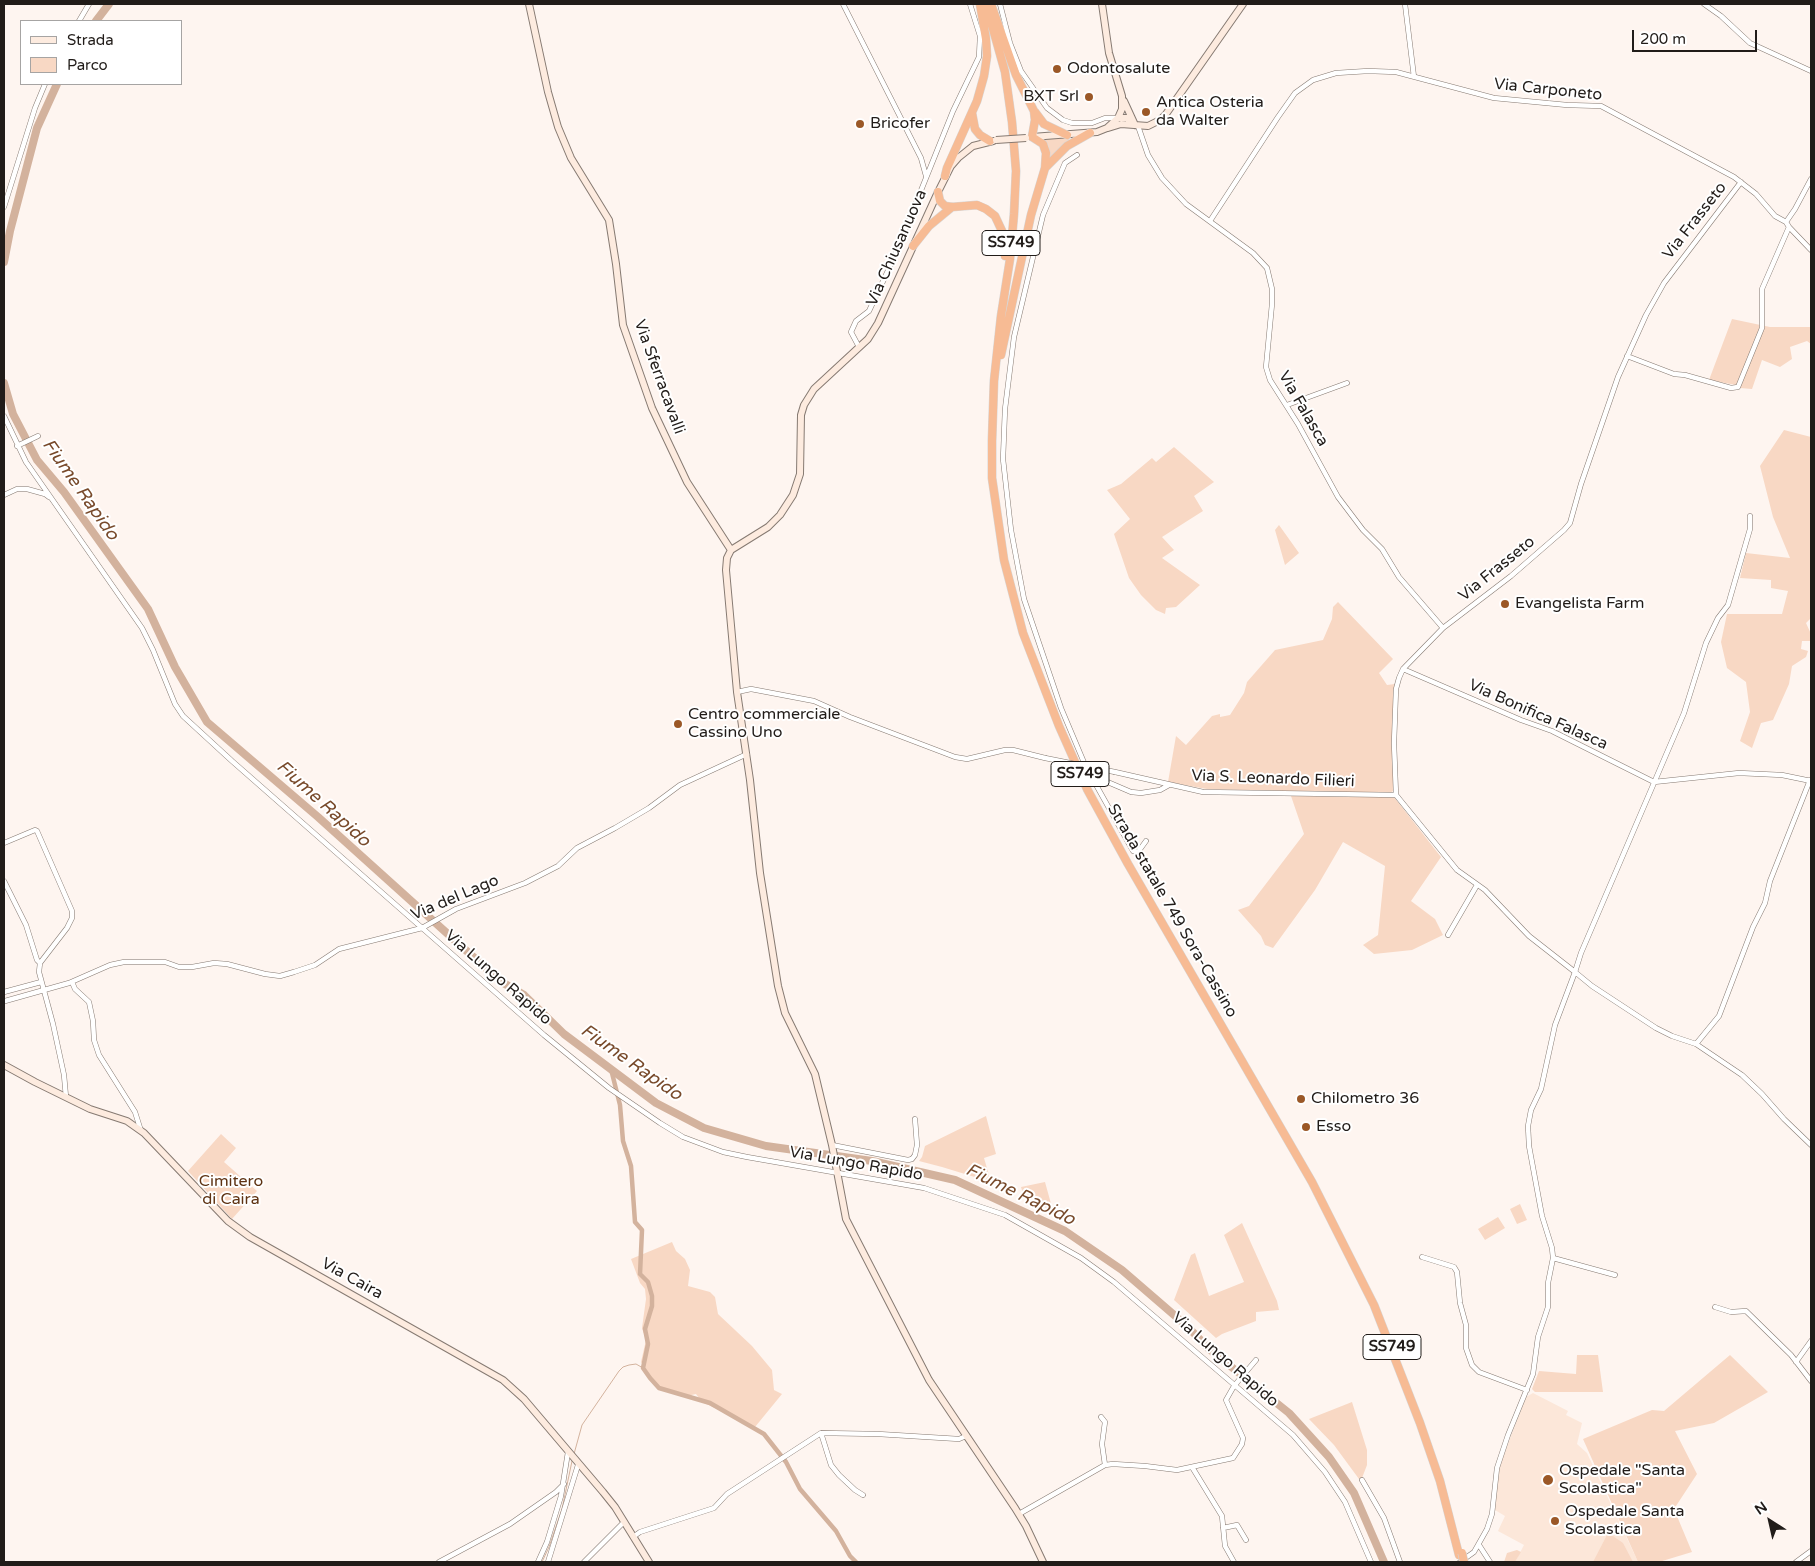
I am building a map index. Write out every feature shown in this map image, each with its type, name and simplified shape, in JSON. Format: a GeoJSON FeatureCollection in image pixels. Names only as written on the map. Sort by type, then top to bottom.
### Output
{"type":"FeatureCollection","features":[{"type":"Feature","properties":{"kind":"highway"},"geometry":{"type":"LineString","coordinates":[[945,176],[972,113],[984,76],[987,56],[980,4]]}},
{"type":"Feature","properties":{"kind":"highway","name":"Strada statale 749 Sora-Cassino"},"geometry":{"type":"LineString","coordinates":[[985,4],[994,28],[1005,72],[1016,171],[1010,259],[997,348],[993,404],[992,478],[1004,560],[1023,633],[1059,726],[1087,789],[1113,838],[1312,1182],[1374,1305],[1420,1423],[1440,1482],[1459,1559],[1464,1562]]}},
{"type":"Feature","properties":{"kind":"highway"},"geometry":{"type":"LineString","coordinates":[[991,4],[1016,75],[1034,111],[1044,124],[1067,135]]}},
{"type":"Feature","properties":{"kind":"highway"},"geometry":{"type":"LineString","coordinates":[[993,404],[997,393],[1000,356],[1031,215],[1045,168],[1046,153],[1044,148],[1038,140],[1029,138],[1035,120],[1034,111]]}},
{"type":"Feature","properties":{"kind":"highway"},"geometry":{"type":"LineString","coordinates":[[972,113],[975,129],[980,135],[993,141]]}},
{"type":"Feature","properties":{"kind":"highway"},"geometry":{"type":"LineString","coordinates":[[1045,168],[1067,146],[1090,133]]}},
{"type":"Feature","properties":{"kind":"highway"},"geometry":{"type":"LineString","coordinates":[[938,192],[940,200],[945,206],[977,205],[986,209],[995,216],[1002,231],[1006,247],[996,330],[997,348]]}},
{"type":"Feature","properties":{"kind":"highway"},"geometry":{"type":"LineString","coordinates":[[914,246],[929,226],[952,207]]}},
{"type":"Feature","properties":{"kind":"street"},"geometry":{"type":"LineString","coordinates":[[80,20],[89,4]]}},
{"type":"Feature","properties":{"kind":"street","name":"Via Sferracavalli"},"geometry":{"type":"LineString","coordinates":[[529,4],[548,92],[558,127],[571,158],[609,220],[623,325],[652,408],[687,482],[731,550]]}},
{"type":"Feature","properties":{"kind":"street"},"geometry":{"type":"LineString","coordinates":[[843,4],[921,158],[926,176]]}},
{"type":"Feature","properties":{"kind":"street"},"geometry":{"type":"LineString","coordinates":[[859,347],[851,332],[856,321],[868,311],[893,260],[953,111],[978,57],[980,36],[970,4]]}},
{"type":"Feature","properties":{"kind":"street"},"geometry":{"type":"LineString","coordinates":[[1000,4],[1010,43],[1021,70],[1047,108],[1054,114],[1072,123],[1092,123],[1105,118],[1127,118],[1136,125]]}},
{"type":"Feature","properties":{"kind":"street"},"geometry":{"type":"LineString","coordinates":[[1102,4],[1109,53],[1122,96],[1136,125]]}},
{"type":"Feature","properties":{"kind":"street","name":"Via Chiusanuova"},"geometry":{"type":"LineString","coordinates":[[731,550],[768,528],[780,515],[793,495],[800,474],[801,415],[804,405],[814,389],[868,339],[878,323],[945,176],[954,162],[973,146],[993,141],[1090,133],[1121,124],[1148,126],[1155,124],[1166,114],[1243,4]]}},
{"type":"Feature","properties":{"kind":"street"},"geometry":{"type":"LineString","coordinates":[[1406,4],[1414,77]]}},
{"type":"Feature","properties":{"kind":"street"},"geometry":{"type":"LineString","coordinates":[[1704,4],[1721,16],[1750,43],[1811,71]]}},
{"type":"Feature","properties":{"kind":"street","name":"Via Carponeto"},"geometry":{"type":"LineString","coordinates":[[1210,221],[1295,93],[1313,80],[1336,73],[1396,72],[1494,98],[1567,105],[1602,106],[1741,182],[1756,194],[1775,216],[1787,225],[1811,250]]}},
{"type":"Feature","properties":{"kind":"street"},"geometry":{"type":"LineString","coordinates":[[4,207],[34,108],[45,85]]}},
{"type":"Feature","properties":{"kind":"street"},"geometry":{"type":"LineString","coordinates":[[1107,128],[1118,118],[1122,109],[1122,96]]}},
{"type":"Feature","properties":{"kind":"street","name":"Via Falasca"},"geometry":{"type":"LineString","coordinates":[[1136,125],[1148,155],[1162,178],[1186,204],[1253,253],[1267,268],[1272,289],[1266,367],[1270,380],[1287,405],[1338,497],[1382,549],[1400,577],[1443,628]]}},
{"type":"Feature","properties":{"kind":"street"},"geometry":{"type":"LineString","coordinates":[[1077,155],[1066,162],[1043,215],[1014,337],[1004,409],[1003,459],[1014,544],[1024,599],[1061,708],[1088,772],[1131,792],[1141,793],[1160,790],[1169,785]]}},
{"type":"Feature","properties":{"kind":"street"},"geometry":{"type":"LineString","coordinates":[[1627,356],[1674,374],[1685,375],[1731,388],[1738,387],[1762,328],[1762,289],[1787,225],[1811,179]]}},
{"type":"Feature","properties":{"kind":"street","name":"Via Frasseto"},"geometry":{"type":"LineString","coordinates":[[1396,795],[1394,743],[1396,689],[1403,669],[1443,628],[1510,576],[1570,524],[1604,418],[1627,356],[1664,283],[1741,182]]}},
{"type":"Feature","properties":{"kind":"street"},"geometry":{"type":"LineString","coordinates":[[1287,405],[1347,383]]}},
{"type":"Feature","properties":{"kind":"street","name":"Via Lungo Rapido"},"geometry":{"type":"LineString","coordinates":[[4,416],[26,462],[142,628],[153,650],[174,704],[183,716],[238,767],[544,1035],[609,1088],[683,1137],[723,1152],[924,1188],[1005,1215],[1081,1258],[1114,1282],[1293,1435],[1326,1472],[1346,1502],[1371,1562]]}},
{"type":"Feature","properties":{"kind":"street"},"geometry":{"type":"LineString","coordinates":[[18,446],[38,436]]}},
{"type":"Feature","properties":{"kind":"street"},"geometry":{"type":"LineString","coordinates":[[4,495],[17,489],[27,489],[45,494],[52,499]]}},
{"type":"Feature","properties":{"kind":"street"},"geometry":{"type":"LineString","coordinates":[[1459,1559],[1474,1552],[1479,1545],[1492,1514],[1497,1468],[1508,1435],[1533,1374],[1538,1337],[1548,1307],[1548,1283],[1553,1258],[1552,1248],[1542,1216],[1529,1146],[1529,1118],[1540,1089],[1555,1025],[1582,952],[1684,713],[1706,643],[1718,618],[1728,606],[1750,529],[1750,516]]}},
{"type":"Feature","properties":{"kind":"street"},"geometry":{"type":"LineString","coordinates":[[731,550],[727,558],[726,570],[738,692],[760,873],[782,1003],[815,1074],[848,1226],[929,1380],[1019,1514],[1043,1562]]}},
{"type":"Feature","properties":{"kind":"street","name":"Via Bonifica Falasca"},"geometry":{"type":"LineString","coordinates":[[1403,669],[1552,731],[1654,782]]}},
{"type":"Feature","properties":{"kind":"street","name":"Via S. Leonardo Filieri"},"geometry":{"type":"LineString","coordinates":[[738,692],[751,689],[814,701],[850,717],[955,757],[967,758],[1013,750],[1203,792],[1396,795]]}},
{"type":"Feature","properties":{"kind":"street","name":"Via del Lago"},"geometry":{"type":"LineString","coordinates":[[5,1001],[72,982],[110,965],[124,962],[165,962],[192,967],[214,963],[227,964],[280,976],[315,965],[339,950],[422,928],[456,909],[525,883],[558,866],[577,848],[649,808],[680,785],[746,754]]}},
{"type":"Feature","properties":{"kind":"street"},"geometry":{"type":"LineString","coordinates":[[1654,782],[1739,772],[1782,775],[1811,780],[1770,881],[1765,902],[1753,927],[1719,1016],[1696,1044]]}},
{"type":"Feature","properties":{"kind":"street"},"geometry":{"type":"LineString","coordinates":[[1096,777],[1095,783],[1133,851],[1138,852],[1146,841]]}},
{"type":"Feature","properties":{"kind":"street"},"geometry":{"type":"LineString","coordinates":[[1396,795],[1457,870],[1485,890],[1529,936],[1592,986],[1656,1028],[1696,1044],[1742,1076],[1811,1145]]}},
{"type":"Feature","properties":{"kind":"street"},"geometry":{"type":"LineString","coordinates":[[4,844],[35,830],[37,831],[72,912],[72,918],[67,928],[40,963]]}},
{"type":"Feature","properties":{"kind":"street"},"geometry":{"type":"LineString","coordinates":[[4,881],[26,925],[37,960],[40,963],[41,982],[48,999],[64,1075],[66,1097]]}},
{"type":"Feature","properties":{"kind":"street"},"geometry":{"type":"LineString","coordinates":[[1448,935],[1477,885]]}},
{"type":"Feature","properties":{"kind":"street"},"geometry":{"type":"LineString","coordinates":[[4,992],[41,982]]}},
{"type":"Feature","properties":{"kind":"street"},"geometry":{"type":"LineString","coordinates":[[72,982],[75,989],[88,1002],[93,1021],[94,1040],[99,1055],[135,1112],[141,1131]]}},
{"type":"Feature","properties":{"kind":"street","name":"Via Caira"},"geometry":{"type":"LineString","coordinates":[[4,1065],[90,1109],[127,1121],[141,1131],[228,1221],[250,1237],[502,1380],[546,1424],[578,1465],[603,1492],[648,1562]]}},
{"type":"Feature","properties":{"kind":"street"},"geometry":{"type":"LineString","coordinates":[[832,1149],[912,1159],[917,1145],[915,1119]]}},
{"type":"Feature","properties":{"kind":"street"},"geometry":{"type":"LineString","coordinates":[[1422,1257],[1454,1267],[1457,1272],[1460,1303],[1466,1325],[1466,1348],[1472,1365],[1478,1372],[1527,1390]]}},
{"type":"Feature","properties":{"kind":"street"},"geometry":{"type":"LineString","coordinates":[[1553,1258],[1615,1275]]}},
{"type":"Feature","properties":{"kind":"street"},"geometry":{"type":"LineString","coordinates":[[1715,1306],[1731,1312],[1746,1311],[1780,1344],[1811,1381]]}},
{"type":"Feature","properties":{"kind":"street"},"geometry":{"type":"LineString","coordinates":[[1796,1362],[1811,1341]]}},
{"type":"Feature","properties":{"kind":"street"},"geometry":{"type":"LineString","coordinates":[[1019,1514],[1105,1465],[1145,1466],[1177,1470],[1233,1458],[1242,1444],[1243,1435],[1226,1400],[1235,1385],[1256,1360]]}},
{"type":"Feature","properties":{"kind":"street"},"geometry":{"type":"LineString","coordinates":[[1101,1417],[1105,1422],[1102,1444],[1105,1465]]}},
{"type":"Feature","properties":{"kind":"street"},"geometry":{"type":"LineString","coordinates":[[633,1537],[640,1532],[714,1508],[727,1494],[821,1434],[878,1434],[959,1439],[966,1436]]}},
{"type":"Feature","properties":{"kind":"street"},"geometry":{"type":"LineString","coordinates":[[821,1434],[831,1465],[855,1490],[863,1494]]}},
{"type":"Feature","properties":{"kind":"street"},"geometry":{"type":"LineString","coordinates":[[538,1562],[547,1542],[564,1484],[568,1452]]}},
{"type":"Feature","properties":{"kind":"street"},"geometry":{"type":"LineString","coordinates":[[548,1562],[578,1465]]}},
{"type":"Feature","properties":{"kind":"street"},"geometry":{"type":"LineString","coordinates":[[1192,1467],[1220,1512],[1225,1546],[1234,1562]]}},
{"type":"Feature","properties":{"kind":"street"},"geometry":{"type":"LineString","coordinates":[[1362,1480],[1384,1518],[1400,1562]]}},
{"type":"Feature","properties":{"kind":"street"},"geometry":{"type":"LineString","coordinates":[[439,1562],[510,1524],[556,1492],[564,1484]]}},
{"type":"Feature","properties":{"kind":"street"},"geometry":{"type":"LineString","coordinates":[[584,1562],[624,1522]]}},
{"type":"Feature","properties":{"kind":"street"},"geometry":{"type":"LineString","coordinates":[[1223,1528],[1237,1525],[1246,1540]]}},
{"type":"Feature","properties":{"kind":"street"},"geometry":{"type":"LineString","coordinates":[[1479,1545],[1490,1562]]}},
{"type":"Feature","properties":{"kind":"street"},"geometry":{"type":"LineString","coordinates":[[1796,1562],[1811,1551]]}},
{"type":"Feature","properties":{"kind":"shaded area","name":"Ospedale \"Santa Scolastica\""},"geometry":{"type":"Polygon","coordinates":[[[1533,1393],[1568,1411],[1566,1415],[1582,1423],[1577,1444],[1587,1453],[1638,1562],[1515,1562],[1524,1545],[1498,1531],[1505,1516],[1495,1510],[1497,1472],[1526,1397],[1533,1393]]]}},
{"type":"Feature","properties":{"kind":"green space"},"geometry":{"type":"Polygon","coordinates":[[[1069,137],[1069,141],[1050,158],[1048,145],[1043,139],[1069,137]]]}},
{"type":"Feature","properties":{"kind":"green space"},"geometry":{"type":"Polygon","coordinates":[[[1732,319],[1770,327],[1811,327],[1811,344],[1807,341],[1790,347],[1792,359],[1780,367],[1762,360],[1752,389],[1709,380],[1732,319]]]}},
{"type":"Feature","properties":{"kind":"green space"},"geometry":{"type":"Polygon","coordinates":[[[1784,430],[1811,437],[1811,618],[1806,623],[1811,634],[1810,641],[1802,641],[1801,649],[1808,651],[1806,657],[1792,666],[1789,684],[1773,720],[1761,723],[1752,748],[1740,741],[1750,712],[1746,682],[1727,668],[1721,642],[1727,614],[1782,614],[1788,591],[1771,588],[1771,580],[1740,578],[1746,553],[1790,558],[1773,517],[1760,466],[1784,430]]]}},
{"type":"Feature","properties":{"kind":"green space"},"geometry":{"type":"Polygon","coordinates":[[[1174,447],[1214,482],[1194,496],[1203,511],[1162,537],[1174,550],[1162,558],[1200,585],[1176,607],[1166,608],[1165,614],[1156,610],[1141,595],[1129,578],[1114,534],[1130,519],[1107,490],[1121,484],[1152,458],[1156,462],[1174,447]]]}},
{"type":"Feature","properties":{"kind":"green space"},"geometry":{"type":"Polygon","coordinates":[[[1279,525],[1299,553],[1285,565],[1275,530],[1279,525]]]}},
{"type":"Feature","properties":{"kind":"green space"},"geometry":{"type":"Polygon","coordinates":[[[1338,602],[1393,659],[1379,673],[1387,685],[1395,684],[1393,791],[1389,794],[1207,789],[1168,782],[1176,736],[1186,745],[1212,716],[1220,714],[1220,717],[1230,715],[1244,693],[1247,682],[1275,650],[1323,640],[1332,619],[1333,607],[1338,602]]]}},
{"type":"Feature","properties":{"kind":"green space"},"geometry":{"type":"Polygon","coordinates":[[[1291,796],[1394,797],[1441,857],[1411,901],[1435,919],[1443,935],[1412,950],[1374,954],[1363,945],[1378,935],[1385,866],[1343,842],[1315,890],[1273,948],[1265,945],[1261,936],[1238,910],[1249,906],[1304,834],[1291,796]]]}},
{"type":"Feature","properties":{"kind":"green space"},"geometry":{"type":"Polygon","coordinates":[[[986,1116],[996,1154],[984,1158],[991,1182],[919,1161],[925,1146],[986,1116]]]}},
{"type":"Feature","properties":{"kind":"green space","name":"Cimitero di Caira"},"geometry":{"type":"Polygon","coordinates":[[[221,1134],[236,1148],[224,1162],[257,1191],[232,1219],[188,1171],[221,1134]]]}},
{"type":"Feature","properties":{"kind":"green space"},"geometry":{"type":"Polygon","coordinates":[[[1045,1182],[1053,1211],[1024,1197],[1021,1187],[1045,1182]]]}},
{"type":"Feature","properties":{"kind":"green space"},"geometry":{"type":"Polygon","coordinates":[[[1520,1204],[1527,1220],[1517,1224],[1510,1209],[1520,1204]]]}},
{"type":"Feature","properties":{"kind":"green space"},"geometry":{"type":"Polygon","coordinates":[[[1498,1217],[1505,1228],[1485,1240],[1478,1229],[1498,1217]]]}},
{"type":"Feature","properties":{"kind":"green space"},"geometry":{"type":"Polygon","coordinates":[[[1242,1223],[1277,1301],[1279,1310],[1256,1312],[1256,1321],[1216,1338],[1174,1300],[1191,1255],[1195,1253],[1209,1296],[1244,1282],[1224,1235],[1242,1223]]]}},
{"type":"Feature","properties":{"kind":"green space"},"geometry":{"type":"Polygon","coordinates":[[[672,1242],[676,1251],[685,1259],[690,1270],[688,1286],[710,1292],[715,1297],[718,1314],[752,1346],[772,1370],[774,1390],[782,1394],[755,1427],[702,1402],[696,1394],[682,1397],[655,1384],[641,1362],[646,1340],[642,1328],[646,1299],[645,1289],[640,1283],[631,1259],[672,1242]]]}},
{"type":"Feature","properties":{"kind":"green space"},"geometry":{"type":"Polygon","coordinates":[[[1577,1355],[1598,1355],[1603,1392],[1535,1392],[1532,1389],[1539,1371],[1576,1374],[1577,1355]]]}},
{"type":"Feature","properties":{"kind":"green space"},"geometry":{"type":"Polygon","coordinates":[[[1730,1355],[1768,1392],[1714,1423],[1675,1431],[1697,1474],[1674,1509],[1692,1552],[1659,1562],[1638,1562],[1583,1439],[1652,1410],[1664,1411],[1730,1355]]]}},
{"type":"Feature","properties":{"kind":"green space"},"geometry":{"type":"Polygon","coordinates":[[[1352,1402],[1367,1450],[1367,1465],[1362,1478],[1359,1479],[1334,1445],[1309,1419],[1352,1402]]]}},
{"type":"Feature","properties":{"kind":"green space"},"geometry":{"type":"Polygon","coordinates":[[[1610,1534],[1623,1543],[1633,1562],[1593,1562],[1607,1535],[1610,1534]]]}},
{"type":"Feature","properties":{"kind":"green space"},"geometry":{"type":"Polygon","coordinates":[[[1517,1550],[1521,1552],[1515,1562],[1504,1562],[1507,1553],[1517,1550]]]}},
{"type":"Feature","properties":{"kind":"waterway","name":"Fiume Rapido"},"geometry":{"type":"LineString","coordinates":[[97,20],[109,4]]}},
{"type":"Feature","properties":{"kind":"waterway","name":"Fiume Rapido"},"geometry":{"type":"LineString","coordinates":[[4,262],[10,231],[37,128],[57,85]]}},
{"type":"Feature","properties":{"kind":"waterway","name":"Fiume Rapido"},"geometry":{"type":"LineString","coordinates":[[4,383],[13,414],[37,460],[64,492],[148,609],[175,667],[207,722],[318,817],[500,981],[524,995],[564,1034],[656,1103],[704,1128],[766,1146],[872,1161],[955,1180],[1065,1231],[1122,1270],[1188,1327],[1209,1349],[1289,1413],[1329,1457],[1354,1493],[1384,1562]]}},
{"type":"Feature","properties":{"kind":"waterway"},"geometry":{"type":"LineString","coordinates":[[611,1069],[620,1105],[623,1141],[631,1166],[635,1222],[642,1230],[640,1274],[648,1282],[652,1296],[652,1306],[645,1329],[648,1344],[643,1368],[659,1388],[710,1403],[764,1434],[786,1462],[800,1489],[836,1531],[850,1556],[856,1562]]}},
{"type":"Feature","properties":{"kind":"waterway"},"geometry":{"type":"LineString","coordinates":[[574,1454],[582,1425],[619,1371],[623,1367],[636,1364],[643,1368]]}},
{"type":"Feature","properties":{"kind":"waterway"},"geometry":{"type":"LineString","coordinates":[[542,1562],[562,1509],[572,1461]]}},
{"type":"Feature","properties":{"kind":"place","name":"Odontosalute"},"geometry":{"type":"Point","coordinates":[1057,69]}},
{"type":"Feature","properties":{"kind":"place","name":"BXT Srl"},"geometry":{"type":"Point","coordinates":[1089,97]}},
{"type":"Feature","properties":{"kind":"place","name":"Antica Osteria da Walter"},"geometry":{"type":"Point","coordinates":[1146,112]}},
{"type":"Feature","properties":{"kind":"place","name":"Bricofer"},"geometry":{"type":"Point","coordinates":[860,124]}},
{"type":"Feature","properties":{"kind":"place","name":"Evangelista Farm"},"geometry":{"type":"Point","coordinates":[1505,604]}},
{"type":"Feature","properties":{"kind":"place","name":"Centro commerciale Cassino Uno"},"geometry":{"type":"Point","coordinates":[678,724]}},
{"type":"Feature","properties":{"kind":"place","name":"Chilometro 36"},"geometry":{"type":"Point","coordinates":[1301,1099]}},
{"type":"Feature","properties":{"kind":"place","name":"Esso"},"geometry":{"type":"Point","coordinates":[1306,1127]}},
{"type":"Feature","properties":{"kind":"place","name":"Ospedale \"Santa Scolastica\""},"geometry":{"type":"Point","coordinates":[1548,1480]}},
{"type":"Feature","properties":{"kind":"place","name":"Ospedale Santa Scolastica"},"geometry":{"type":"Point","coordinates":[1555,1521]}}]}
